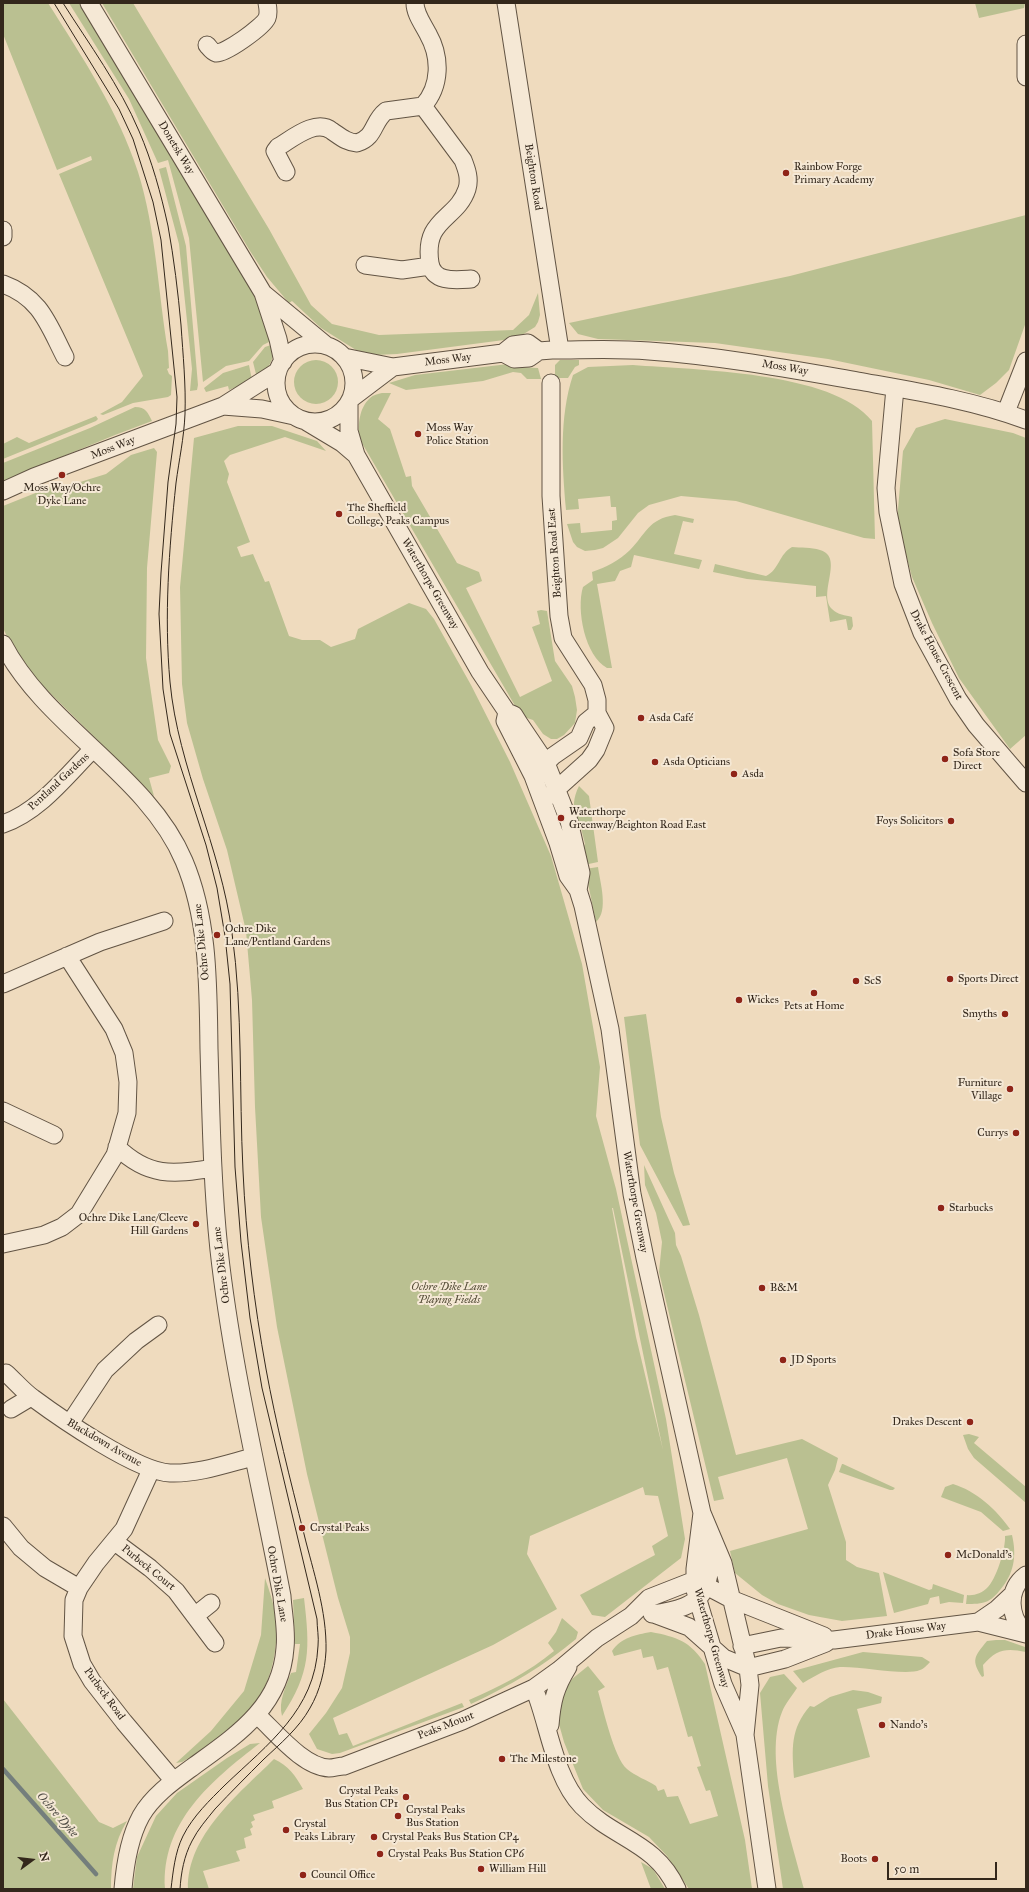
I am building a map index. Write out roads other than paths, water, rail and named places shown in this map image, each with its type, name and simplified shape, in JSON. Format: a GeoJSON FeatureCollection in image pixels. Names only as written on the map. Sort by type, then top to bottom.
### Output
{"type":"FeatureCollection","features":[{"type":"Feature","properties":{"kind":"street","name":"Donetsk Way"},"geometry":{"type":"LineString","coordinates":[[89,3],[263,293],[278,339],[281,366]]}},
{"type":"Feature","properties":{"kind":"street"},"geometry":{"type":"LineString","coordinates":[[207,45],[217,53],[254,31],[267,19],[269,11],[267,3]]}},
{"type":"Feature","properties":{"kind":"street"},"geometry":{"type":"LineString","coordinates":[[286,172],[275,151],[278,147],[309,130],[322,126],[331,130],[341,139],[357,143],[369,137],[382,114],[386,111],[424,106],[430,99],[437,76],[438,62],[435,48],[419,18],[414,3]]}},
{"type":"Feature","properties":{"kind":"street","name":"Beighton Road"},"geometry":{"type":"LineString","coordinates":[[506,3],[560,350]]}},
{"type":"Feature","properties":{"kind":"street"},"geometry":{"type":"LineString","coordinates":[[1026,44],[1026,77]]}},
{"type":"Feature","properties":{"kind":"street"},"geometry":{"type":"LineString","coordinates":[[424,106],[463,160],[469,180],[462,199],[441,220],[432,235],[429,245],[430,266],[435,274],[442,279],[471,279]]}},
{"type":"Feature","properties":{"kind":"street"},"geometry":{"type":"LineString","coordinates":[[3,230],[3,237]]}},
{"type":"Feature","properties":{"kind":"street"},"geometry":{"type":"LineString","coordinates":[[366,265],[402,270],[430,266]]}},
{"type":"Feature","properties":{"kind":"street"},"geometry":{"type":"LineString","coordinates":[[3,284],[26,295],[35,304],[65,357]]}},
{"type":"Feature","properties":{"kind":"street","name":"Donetsk Way"},"geometry":{"type":"LineString","coordinates":[[263,293],[327,346]]}},
{"type":"Feature","properties":{"kind":"street"},"geometry":{"type":"LineString","coordinates":[[307,345],[327,346],[344,357],[353,372],[354,389],[350,400],[345,409],[333,418],[324,421],[300,419],[286,410],[280,401],[276,381],[281,366],[290,354],[298,348],[307,345]]}},
{"type":"Feature","properties":{"kind":"street","name":"Moss Way"},"geometry":{"type":"LineString","coordinates":[[344,357],[393,367],[503,353],[514,359],[521,359],[530,358],[539,351],[560,350],[647,350],[702,355],[949,398],[1006,412],[1026,420]]}},
{"type":"Feature","properties":{"kind":"street"},"geometry":{"type":"LineString","coordinates":[[1006,412],[1026,361]]}},
{"type":"Feature","properties":{"kind":"street","name":"Moss Way"},"geometry":{"type":"LineString","coordinates":[[3,492],[34,477],[223,406],[281,366]]}},
{"type":"Feature","properties":{"kind":"street","name":"Moss Way"},"geometry":{"type":"LineString","coordinates":[[350,400],[393,367]]}},
{"type":"Feature","properties":{"kind":"street","name":"Beighton Road East"},"geometry":{"type":"LineString","coordinates":[[543,801],[589,760],[596,750],[605,728],[597,713],[598,700],[595,691],[565,642],[559,616],[551,496],[551,383]]}},
{"type":"Feature","properties":{"kind":"street","name":"Drake House Crescent"},"geometry":{"type":"LineString","coordinates":[[895,388],[886,488],[888,512],[903,584],[922,633],[958,699],[976,725],[1026,783]]}},
{"type":"Feature","properties":{"kind":"street","name":"Waterthorpe Greenway"},"geometry":{"type":"LineString","coordinates":[[350,400],[349,431],[356,455],[480,672],[507,712],[520,722],[546,763],[558,789],[569,821],[581,873],[578,890]]}},
{"type":"Feature","properties":{"kind":"street","name":"Moss Way"},"geometry":{"type":"LineString","coordinates":[[223,406],[262,409],[300,419]]}},
{"type":"Feature","properties":{"kind":"street","name":"Waterthorpe Greenway"},"geometry":{"type":"LineString","coordinates":[[300,419],[342,443],[356,455]]}},
{"type":"Feature","properties":{"kind":"street","name":"Ochre Dike Lane"},"geometry":{"type":"LineString","coordinates":[[3,644],[10,658],[27,681],[158,816],[174,839],[194,885],[200,906],[204,936],[208,999],[213,1168],[219,1250],[229,1327],[253,1457],[279,1582],[285,1632],[285,1648],[278,1680],[257,1715],[228,1742],[173,1780],[153,1800],[141,1816],[130,1843],[123,1889]]}},
{"type":"Feature","properties":{"kind":"street","name":"Waterthorpe Greenway"},"geometry":{"type":"LineString","coordinates":[[507,712],[505,721],[533,776],[568,876],[578,890],[610,1029],[632,1194],[702,1513],[723,1563],[748,1668],[750,1685],[745,1735],[767,1889]]}},
{"type":"Feature","properties":{"kind":"street"},"geometry":{"type":"LineString","coordinates":[[533,776],[546,763],[579,738],[586,722],[597,713]]}},
{"type":"Feature","properties":{"kind":"street","name":"Pentland Gardens"},"geometry":{"type":"LineString","coordinates":[[3,824],[25,814],[36,805],[93,750]]}},
{"type":"Feature","properties":{"kind":"street"},"geometry":{"type":"LineString","coordinates":[[3,984],[107,939],[164,921]]}},
{"type":"Feature","properties":{"kind":"street"},"geometry":{"type":"LineString","coordinates":[[3,1244],[44,1235],[62,1227],[78,1214],[115,1155],[127,1113],[128,1082],[124,1053],[114,1029],[67,956]]}},
{"type":"Feature","properties":{"kind":"street"},"geometry":{"type":"LineString","coordinates":[[3,1111],[54,1135]]}},
{"type":"Feature","properties":{"kind":"street"},"geometry":{"type":"LineString","coordinates":[[117,1147],[127,1156],[154,1171],[186,1172],[213,1168]]}},
{"type":"Feature","properties":{"kind":"street"},"geometry":{"type":"LineString","coordinates":[[70,1423],[105,1370],[136,1341],[158,1325]]}},
{"type":"Feature","properties":{"kind":"street","name":"Blackdown Avenue"},"geometry":{"type":"LineString","coordinates":[[6,1373],[31,1397],[129,1460],[151,1470],[168,1473],[185,1473],[253,1457]]}},
{"type":"Feature","properties":{"kind":"street"},"geometry":{"type":"LineString","coordinates":[[10,1409],[31,1397]]}},
{"type":"Feature","properties":{"kind":"street","name":"Purbeck Road"},"geometry":{"type":"LineString","coordinates":[[151,1470],[124,1529],[96,1563],[79,1588],[73,1606],[73,1636],[82,1664],[92,1681],[173,1780]]}},
{"type":"Feature","properties":{"kind":"street","name":"Waterthorpe Greenway"},"geometry":{"type":"LineString","coordinates":[[702,1513],[694,1569],[700,1589],[712,1647],[723,1684],[745,1735]]}},
{"type":"Feature","properties":{"kind":"street"},"geometry":{"type":"LineString","coordinates":[[6,1534],[45,1568],[79,1588]]}},
{"type":"Feature","properties":{"kind":"street"},"geometry":{"type":"LineString","coordinates":[[712,1536],[711,1563],[700,1589],[731,1599],[834,1640]]}},
{"type":"Feature","properties":{"kind":"street","name":"Purbeck Court"},"geometry":{"type":"LineString","coordinates":[[114,1542],[150,1568],[176,1591],[196,1615],[215,1643]]}},
{"type":"Feature","properties":{"kind":"street","name":"Drake House Way"},"geometry":{"type":"LineString","coordinates":[[1026,1575],[1017,1585],[1013,1594],[1012,1606],[1014,1617],[1026,1634]]}},
{"type":"Feature","properties":{"kind":"street","name":"Peaks Mount"},"geometry":{"type":"LineString","coordinates":[[257,1715],[306,1760],[328,1768],[344,1766],[462,1721],[534,1688],[597,1638],[631,1616],[649,1598],[700,1589]]}},
{"type":"Feature","properties":{"kind":"street","name":"Peaks Mount"},"geometry":{"type":"LineString","coordinates":[[631,1616],[654,1614],[682,1607],[700,1589]]}},
{"type":"Feature","properties":{"kind":"street","name":"Drake House Way"},"geometry":{"type":"LineString","coordinates":[[978,1622],[997,1609],[1013,1594]]}},
{"type":"Feature","properties":{"kind":"street"},"geometry":{"type":"LineString","coordinates":[[196,1615],[211,1603]]}},
{"type":"Feature","properties":{"kind":"street"},"geometry":{"type":"LineString","coordinates":[[654,1614],[689,1627],[732,1662],[748,1668]]}},
{"type":"Feature","properties":{"kind":"street","name":"Drake House Way"},"geometry":{"type":"LineString","coordinates":[[742,1646],[781,1638],[834,1640],[978,1622],[1026,1634]]}},
{"type":"Feature","properties":{"kind":"street","name":"Drake House Way"},"geometry":{"type":"LineString","coordinates":[[748,1668],[785,1659],[834,1640]]}},
{"type":"Feature","properties":{"kind":"street"},"geometry":{"type":"LineString","coordinates":[[736,1713],[732,1662],[738,1650],[742,1646]]}},
{"type":"Feature","properties":{"kind":"street"},"geometry":{"type":"LineString","coordinates":[[549,1735],[551,1703],[560,1680],[573,1658]]}},
{"type":"Feature","properties":{"kind":"street"},"geometry":{"type":"LineString","coordinates":[[534,1688],[544,1714],[549,1735],[564,1778],[573,1795],[582,1806],[602,1823],[628,1838],[657,1858],[668,1872],[677,1889]]}},
{"type":"Feature","properties":{"kind":"waterway","name":"Ochre Dyke"},"geometry":{"type":"LineString","coordinates":[[3,1769],[96,1874]]}},
{"type":"Feature","properties":{"kind":"tram line"},"geometry":{"type":"LineString","coordinates":[[54,3],[119,109],[133,139],[153,202],[161,240],[177,397],[176,424],[168,482],[159,614],[163,689],[170,734],[206,845],[217,888],[225,936],[230,984],[235,1167],[241,1242],[250,1318],[262,1388],[317,1619],[318,1646],[315,1669],[308,1689],[299,1707],[273,1740],[214,1796],[187,1829],[178,1849],[171,1889]]}},
{"type":"Feature","properties":{"kind":"tram line"},"geometry":{"type":"LineString","coordinates":[[63,3],[123,98],[139,131],[156,178],[170,238],[181,325],[185,403],[184,432],[176,483],[169,558],[167,632],[170,682],[175,714],[190,777],[210,838],[227,901],[238,992],[244,1196],[254,1295],[274,1410],[288,1472],[319,1591],[326,1636],[326,1651],[323,1673],[317,1695],[306,1715],[283,1742],[264,1759],[215,1809],[200,1828],[192,1841],[185,1859],[180,1889]]}},
{"type":"Feature","properties":{"kind":"place","name":"Rainbow Forge Primary Academy"},"geometry":{"type":"Point","coordinates":[786,173]}},
{"type":"Feature","properties":{"kind":"place","name":"Moss Way Police Station"},"geometry":{"type":"Point","coordinates":[418,434]}},
{"type":"Feature","properties":{"kind":"place","name":"Moss Way/Ochre Dyke Lane"},"geometry":{"type":"Point","coordinates":[62,475]}},
{"type":"Feature","properties":{"kind":"place","name":"The Sheffield College, Peaks Campus"},"geometry":{"type":"Point","coordinates":[339,514]}},
{"type":"Feature","properties":{"kind":"place","name":"Asda Café"},"geometry":{"type":"Point","coordinates":[641,718]}},
{"type":"Feature","properties":{"kind":"place","name":"Sofa Store Direct"},"geometry":{"type":"Point","coordinates":[945,759]}},
{"type":"Feature","properties":{"kind":"place","name":"Asda Opticians"},"geometry":{"type":"Point","coordinates":[655,762]}},
{"type":"Feature","properties":{"kind":"place","name":"Asda"},"geometry":{"type":"Point","coordinates":[734,774]}},
{"type":"Feature","properties":{"kind":"place","name":"Waterthorpe Greenway/Beighton Road East"},"geometry":{"type":"Point","coordinates":[561,818]}},
{"type":"Feature","properties":{"kind":"place","name":"Foys Solicitors"},"geometry":{"type":"Point","coordinates":[951,821]}},
{"type":"Feature","properties":{"kind":"place","name":"Ochre Dike Lane/Pentland Gardens"},"geometry":{"type":"Point","coordinates":[217,935]}},
{"type":"Feature","properties":{"kind":"place","name":"Sports Direct"},"geometry":{"type":"Point","coordinates":[950,979]}},
{"type":"Feature","properties":{"kind":"place","name":"ScS"},"geometry":{"type":"Point","coordinates":[856,981]}},
{"type":"Feature","properties":{"kind":"place","name":"Pets at Home"},"geometry":{"type":"Point","coordinates":[814,993]}},
{"type":"Feature","properties":{"kind":"place","name":"Wickes"},"geometry":{"type":"Point","coordinates":[739,1000]}},
{"type":"Feature","properties":{"kind":"place","name":"Smyths"},"geometry":{"type":"Point","coordinates":[1005,1014]}},
{"type":"Feature","properties":{"kind":"place","name":"Furniture Village"},"geometry":{"type":"Point","coordinates":[1010,1089]}},
{"type":"Feature","properties":{"kind":"place","name":"Currys"},"geometry":{"type":"Point","coordinates":[1016,1133]}},
{"type":"Feature","properties":{"kind":"place","name":"Starbucks"},"geometry":{"type":"Point","coordinates":[941,1208]}},
{"type":"Feature","properties":{"kind":"place","name":"Ochre Dike Lane/Cleeve Hill Gardens"},"geometry":{"type":"Point","coordinates":[196,1224]}},
{"type":"Feature","properties":{"kind":"place","name":"B&M"},"geometry":{"type":"Point","coordinates":[762,1288]}},
{"type":"Feature","properties":{"kind":"place","name":"JD Sports"},"geometry":{"type":"Point","coordinates":[783,1360]}},
{"type":"Feature","properties":{"kind":"place","name":"Drakes Descent"},"geometry":{"type":"Point","coordinates":[970,1422]}},
{"type":"Feature","properties":{"kind":"place","name":"Crystal Peaks"},"geometry":{"type":"Point","coordinates":[302,1528]}},
{"type":"Feature","properties":{"kind":"place","name":"McDonald's"},"geometry":{"type":"Point","coordinates":[948,1555]}},
{"type":"Feature","properties":{"kind":"place","name":"Nando's"},"geometry":{"type":"Point","coordinates":[882,1725]}},
{"type":"Feature","properties":{"kind":"place","name":"The Milestone"},"geometry":{"type":"Point","coordinates":[502,1759]}},
{"type":"Feature","properties":{"kind":"place","name":"Crystal Peaks Bus Station CP1"},"geometry":{"type":"Point","coordinates":[406,1797]}},
{"type":"Feature","properties":{"kind":"place","name":"Crystal Peaks Bus Station"},"geometry":{"type":"Point","coordinates":[398,1816]}},
{"type":"Feature","properties":{"kind":"place","name":"Crystal Peaks Library"},"geometry":{"type":"Point","coordinates":[286,1830]}},
{"type":"Feature","properties":{"kind":"place","name":"Crystal Peaks Bus Station CP4"},"geometry":{"type":"Point","coordinates":[374,1837]}},
{"type":"Feature","properties":{"kind":"place","name":"Crystal Peaks Bus Station CP6"},"geometry":{"type":"Point","coordinates":[380,1854]}},
{"type":"Feature","properties":{"kind":"place","name":"Boots"},"geometry":{"type":"Point","coordinates":[875,1859]}},
{"type":"Feature","properties":{"kind":"place","name":"William Hill"},"geometry":{"type":"Point","coordinates":[481,1869]}},
{"type":"Feature","properties":{"kind":"place","name":"Council Office"},"geometry":{"type":"Point","coordinates":[303,1875]}},
{"type":"Feature","properties":{"kind":"park label","name":"Ochre Dike Lane Playing Fields"},"geometry":{"type":"Point","coordinates":[449,1293]}}]}
